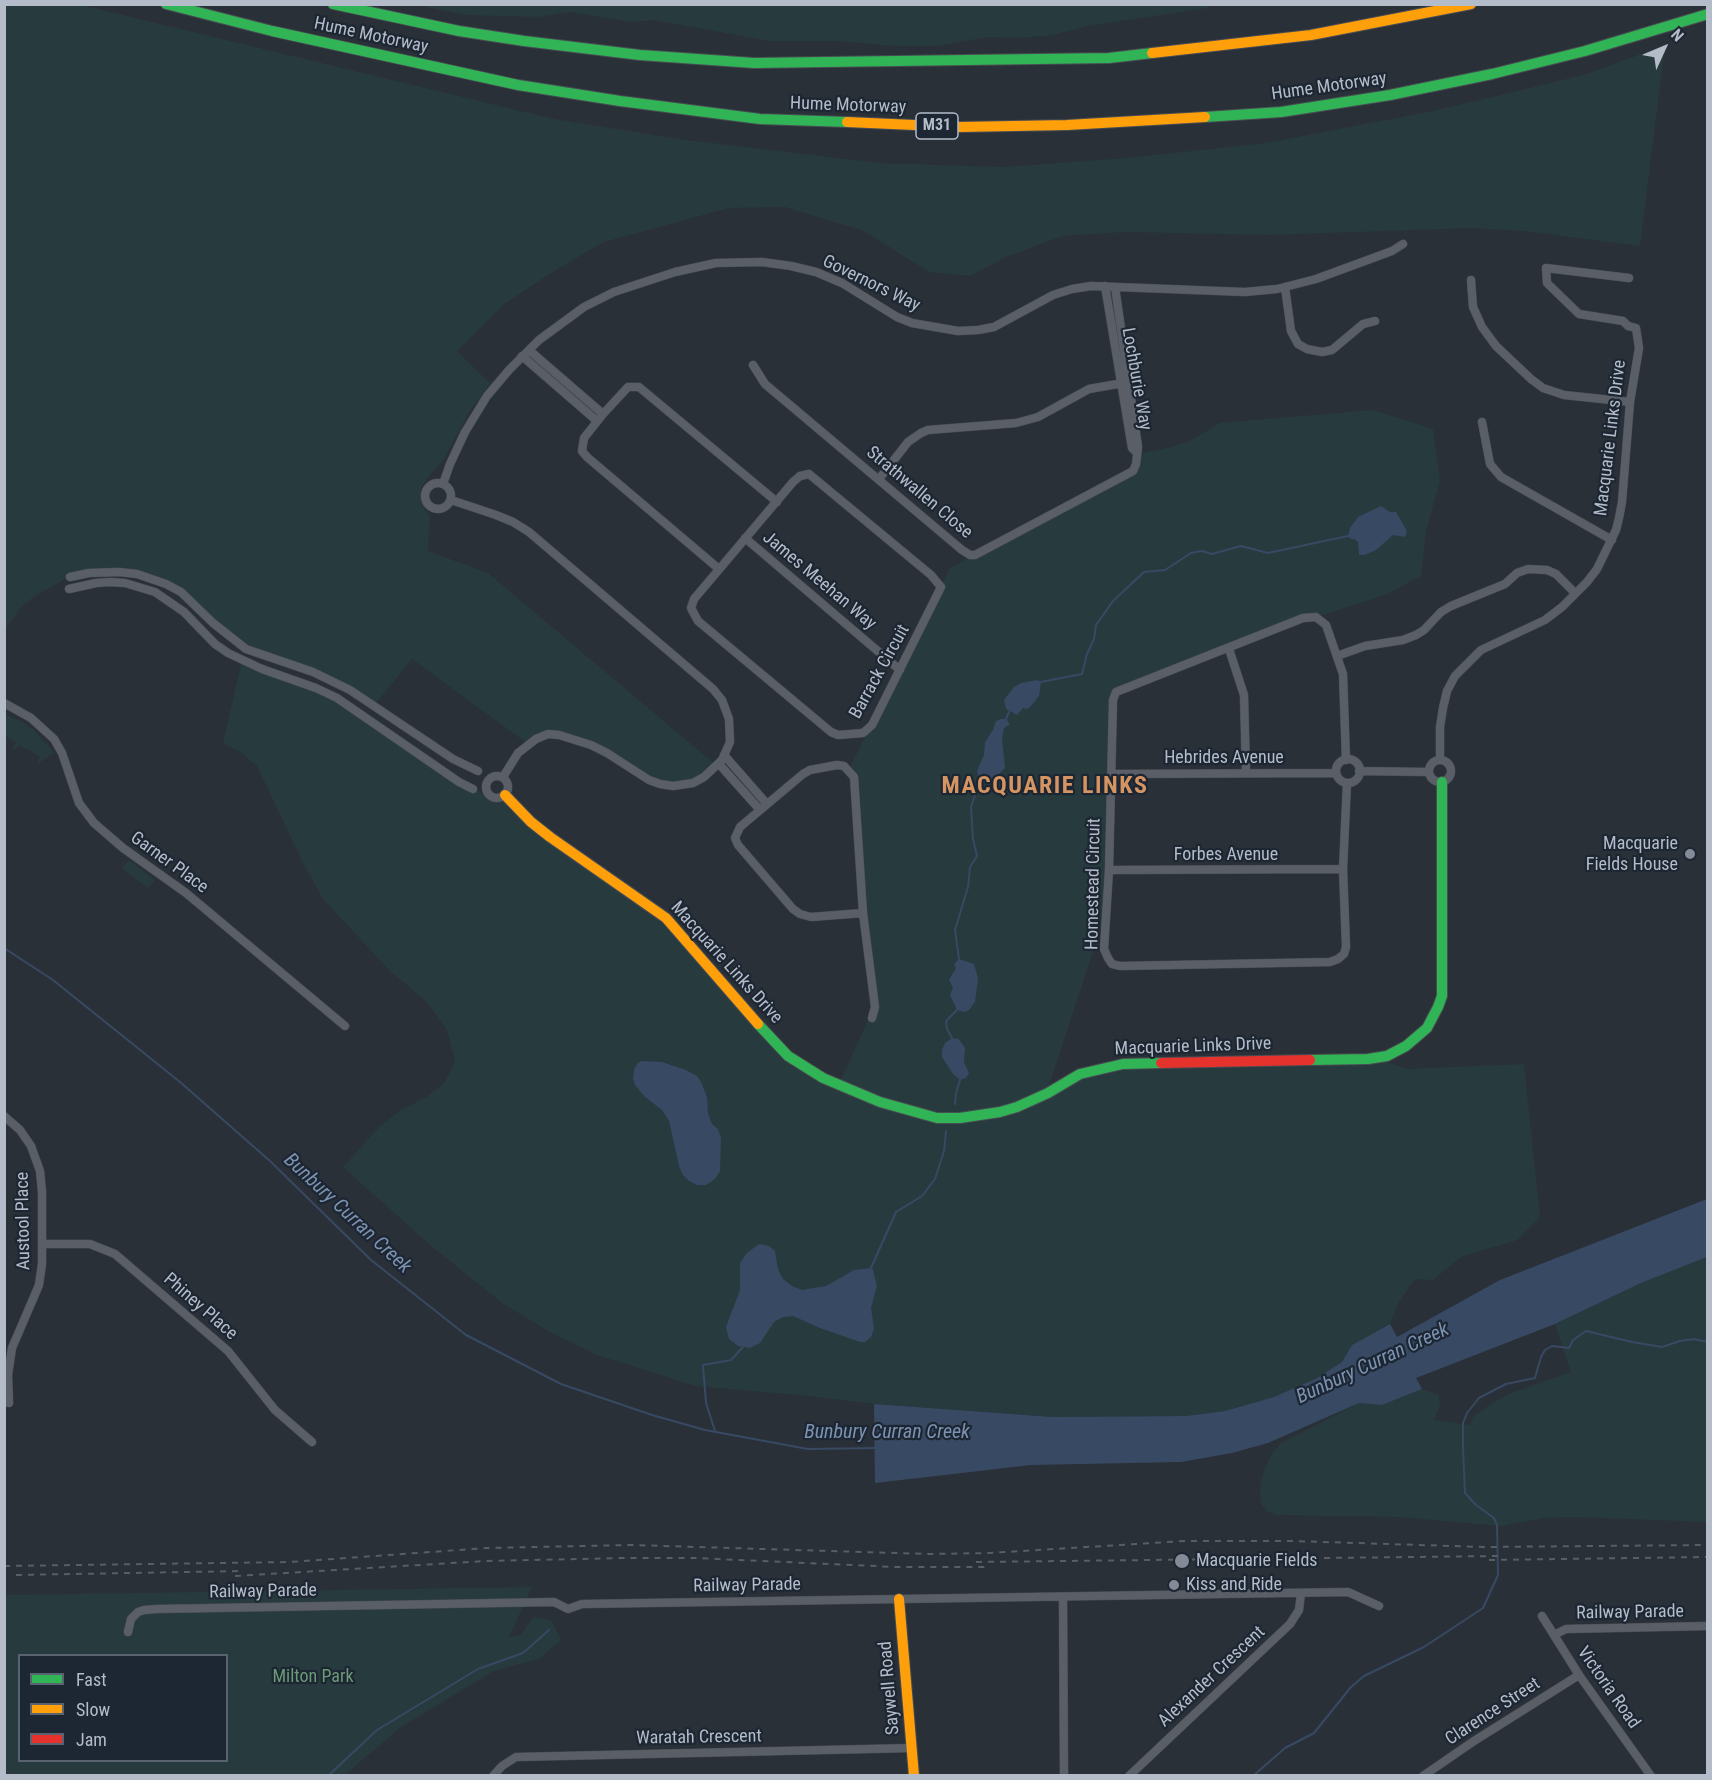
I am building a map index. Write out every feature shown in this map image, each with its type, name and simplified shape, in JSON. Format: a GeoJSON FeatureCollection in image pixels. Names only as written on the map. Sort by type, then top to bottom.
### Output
{"type":"FeatureCollection","features":[{"type":"Feature","properties":{"kind":"main road","name":"Hume Motorway"},"geometry":{"type":"LineString","coordinates":[[166,4],[272,31],[518,85],[620,101],[760,119],[959,127],[1138,121],[1292,110],[1390,95],[1492,74],[1595,48],[1707,14]]}},
{"type":"Feature","properties":{"kind":"main road","name":"Hume Motorway"},"geometry":{"type":"LineString","coordinates":[[333,4],[459,31],[524,41],[640,55],[754,63],[1109,58],[1311,35],[1471,4]]}},
{"type":"Feature","properties":{"kind":"main road","name":"Macquarie Links Drive"},"geometry":{"type":"LineString","coordinates":[[505,795],[531,822],[550,837],[666,918],[788,1056],[823,1078],[880,1102],[937,1118],[960,1118],[1017,1107],[1048,1093],[1080,1074],[1106,1066],[1138,1062],[1368,1059],[1387,1056],[1412,1042],[1427,1028],[1442,996],[1442,782]]}},
{"type":"Feature","properties":{"kind":"main road","name":"Saywell Road"},"geometry":{"type":"LineString","coordinates":[[900,1599],[914,1776]]}},
{"type":"Feature","properties":{"kind":"street","name":"Governors Way"},"geometry":{"type":"LineString","coordinates":[[443,484],[470,423],[487,396],[508,370],[566,319],[614,292],[644,281],[716,263],[762,262],[791,266],[816,272],[842,283],[897,317],[912,323],[958,331],[978,330],[994,327],[1053,295],[1092,286],[1245,292],[1285,287],[1392,251],[1403,243]]}},
{"type":"Feature","properties":{"kind":"street","name":"Macquarie Links Drive"},"geometry":{"type":"LineString","coordinates":[[1440,760],[1440,727],[1443,708],[1447,691],[1455,676],[1481,650],[1545,620],[1562,607],[1597,569],[1616,530],[1622,502],[1630,402],[1639,348],[1636,328],[1628,326],[1623,321],[1579,314],[1547,283],[1546,268],[1629,278]]}},
{"type":"Feature","properties":{"kind":"street"},"geometry":{"type":"LineString","coordinates":[[1471,280],[1473,307],[1482,327],[1496,346],[1531,379],[1544,388],[1564,395],[1630,402]]}},
{"type":"Feature","properties":{"kind":"street","name":"Lochburie Way"},"geometry":{"type":"LineString","coordinates":[[1105,286],[1125,383]]}},
{"type":"Feature","properties":{"kind":"street","name":"Lochburie Way"},"geometry":{"type":"LineString","coordinates":[[1115,287],[1132,448],[1136,452]]}},
{"type":"Feature","properties":{"kind":"street"},"geometry":{"type":"LineString","coordinates":[[1285,287],[1291,331],[1298,344],[1307,349],[1322,352],[1332,350],[1363,324],[1375,321]]}},
{"type":"Feature","properties":{"kind":"street"},"geometry":{"type":"LineString","coordinates":[[529,350],[600,418]]}},
{"type":"Feature","properties":{"kind":"street"},"geometry":{"type":"LineString","coordinates":[[522,356],[600,418]]}},
{"type":"Feature","properties":{"kind":"street","name":"Strathwallen Close"},"geometry":{"type":"LineString","coordinates":[[753,365],[765,384],[970,555],[975,555],[1127,475],[1133,471],[1136,464],[1136,452]]}},
{"type":"Feature","properties":{"kind":"street"},"geometry":{"type":"LineString","coordinates":[[879,479],[913,437],[928,430],[1016,423],[1038,417],[1089,388],[1125,383]]}},
{"type":"Feature","properties":{"kind":"street"},"geometry":{"type":"LineString","coordinates":[[718,569],[586,457],[582,451],[584,438],[600,418],[628,387],[639,387],[777,502]]}},
{"type":"Feature","properties":{"kind":"street"},"geometry":{"type":"LineString","coordinates":[[1482,422],[1490,464],[1501,477],[1612,540]]}},
{"type":"Feature","properties":{"kind":"street","name":"Barrack Circuit"},"geometry":{"type":"LineString","coordinates":[[811,474],[938,581],[941,587],[940,593],[867,731],[842,735],[831,732],[694,616],[691,608],[693,601],[777,502],[798,477],[811,474]]}},
{"type":"Feature","properties":{"kind":"street"},"geometry":{"type":"LineString","coordinates":[[443,484],[449,489],[451,500],[439,509],[431,507],[426,500],[426,492],[430,486],[443,484]]}},
{"type":"Feature","properties":{"kind":"street"},"geometry":{"type":"LineString","coordinates":[[451,500],[496,515],[529,532],[713,688],[722,700],[729,719],[729,742],[719,764],[693,783],[673,786],[660,784],[649,780],[591,745],[548,734],[538,738],[518,753],[503,777]]}},
{"type":"Feature","properties":{"kind":"street","name":"James Meehan Way"},"geometry":{"type":"LineString","coordinates":[[745,538],[900,670]]}},
{"type":"Feature","properties":{"kind":"street"},"geometry":{"type":"LineString","coordinates":[[1337,656],[1365,646],[1403,640],[1416,635],[1451,606],[1505,584],[1517,573],[1528,569],[1546,570],[1556,574],[1575,593]]}},
{"type":"Feature","properties":{"kind":"street"},"geometry":{"type":"LineString","coordinates":[[69,577],[89,573],[119,572],[136,574],[166,584],[181,592],[213,623],[246,649],[296,666],[342,686],[458,763],[478,771]]}},
{"type":"Feature","properties":{"kind":"street"},"geometry":{"type":"LineString","coordinates":[[69,589],[110,582],[125,583],[155,592],[184,612],[215,644],[228,653],[262,669],[337,698],[459,782],[473,789]]}},
{"type":"Feature","properties":{"kind":"street","name":"Homestead Circuit"},"geometry":{"type":"LineString","coordinates":[[1346,760],[1343,680],[1326,625],[1321,619],[1313,616],[1116,692],[1113,700],[1109,870],[1104,949],[1112,964],[1120,966],[1338,960],[1344,954],[1346,947],[1343,869],[1347,783]]}},
{"type":"Feature","properties":{"kind":"street"},"geometry":{"type":"LineString","coordinates":[[1229,649],[1244,695],[1246,773]]}},
{"type":"Feature","properties":{"kind":"street","name":"Garner Place"},"geometry":{"type":"LineString","coordinates":[[4,703],[31,718],[54,739],[62,753],[80,803],[91,820],[123,848],[186,893],[345,1026]]}},
{"type":"Feature","properties":{"kind":"street"},"geometry":{"type":"LineString","coordinates":[[724,755],[767,804]]}},
{"type":"Feature","properties":{"kind":"street"},"geometry":{"type":"LineString","coordinates":[[1346,760],[1356,763],[1359,771],[1356,780],[1347,783],[1340,780],[1336,773],[1339,765],[1346,760]]}},
{"type":"Feature","properties":{"kind":"street"},"geometry":{"type":"LineString","coordinates":[[1440,760],[1447,762],[1452,770],[1449,779],[1442,782],[1432,778],[1429,772],[1432,763],[1440,760]]}},
{"type":"Feature","properties":{"kind":"street"},"geometry":{"type":"LineString","coordinates":[[719,764],[760,810]]}},
{"type":"Feature","properties":{"kind":"street"},"geometry":{"type":"LineString","coordinates":[[863,913],[811,917],[800,914],[793,909],[738,845],[736,833],[740,827],[810,770],[837,765],[844,766],[854,777],[863,913],[875,1006],[872,1018]]}},
{"type":"Feature","properties":{"kind":"street"},"geometry":{"type":"LineString","coordinates":[[1359,771],[1429,772]]}},
{"type":"Feature","properties":{"kind":"street","name":"Hebrides Avenue"},"geometry":{"type":"LineString","coordinates":[[1111,774],[1336,773]]}},
{"type":"Feature","properties":{"kind":"street"},"geometry":{"type":"LineString","coordinates":[[491,776],[503,777],[508,786],[505,795],[499,798],[492,797],[485,788],[486,782],[491,776]]}},
{"type":"Feature","properties":{"kind":"street","name":"Forbes Avenue"},"geometry":{"type":"LineString","coordinates":[[1109,870],[1343,869]]}},
{"type":"Feature","properties":{"kind":"street","name":"Austool Place"},"geometry":{"type":"LineString","coordinates":[[4,1116],[25,1137],[36,1157],[41,1178],[42,1264],[37,1291],[9,1360],[9,1403]]}},
{"type":"Feature","properties":{"kind":"street","name":"Phiney Place"},"geometry":{"type":"LineString","coordinates":[[42,1244],[90,1244],[115,1254],[228,1351],[275,1410],[312,1442]]}},
{"type":"Feature","properties":{"kind":"street","name":"Railway Parade"},"geometry":{"type":"LineString","coordinates":[[128,1632],[131,1619],[144,1610],[551,1602],[568,1609],[582,1604],[1348,1592],[1379,1606]]}},
{"type":"Feature","properties":{"kind":"street","name":"Alexander Crescent"},"geometry":{"type":"LineString","coordinates":[[1129,1776],[1290,1624],[1299,1610],[1300,1593]]}},
{"type":"Feature","properties":{"kind":"street"},"geometry":{"type":"LineString","coordinates":[[1063,1597],[1064,1776]]}},
{"type":"Feature","properties":{"kind":"street","name":"Victoria Road"},"geometry":{"type":"LineString","coordinates":[[1542,1616],[1579,1675],[1651,1776]]}},
{"type":"Feature","properties":{"kind":"street","name":"Railway Parade"},"geometry":{"type":"LineString","coordinates":[[1554,1635],[1566,1629],[1707,1626]]}},
{"type":"Feature","properties":{"kind":"street","name":"Clarence Street"},"geometry":{"type":"LineString","coordinates":[[1423,1776],[1579,1675]]}},
{"type":"Feature","properties":{"kind":"street","name":"Waratah Crescent"},"geometry":{"type":"LineString","coordinates":[[493,1776],[502,1766],[516,1757],[912,1748]]}},
{"type":"Feature","properties":{"kind":"green space"},"geometry":{"type":"Polygon","coordinates":[[[1207,4],[1208,8],[1087,26],[1053,35],[1020,38],[990,37],[934,46],[895,46],[836,41],[770,41],[654,20],[633,22],[569,12],[538,17],[466,15],[416,5],[1207,4]]]}},
{"type":"Feature","properties":{"kind":"green space"},"geometry":{"type":"Polygon","coordinates":[[[5,5],[81,5],[554,119],[678,139],[879,163],[1004,167],[1127,158],[1266,143],[1428,112],[1587,74],[1665,45],[1640,246],[1525,231],[1470,228],[1269,235],[1124,232],[1062,236],[1006,257],[970,276],[929,272],[864,231],[785,207],[729,208],[604,242],[503,305],[457,351],[490,383],[468,414],[444,459],[421,488],[422,504],[430,515],[428,551],[488,573],[717,766],[691,783],[660,784],[591,745],[548,734],[528,744],[412,659],[376,703],[313,672],[252,651],[182,593],[137,574],[65,579],[22,606],[5,629],[5,5]]]}},
{"type":"Feature","properties":{"kind":"green space","name":"MACQUARIE LINKS"},"geometry":{"type":"Polygon","coordinates":[[[1372,410],[1433,429],[1440,481],[1426,531],[1421,576],[1385,595],[1316,617],[1117,691],[1106,913],[1046,1094],[1106,1067],[1376,1058],[1407,1069],[1524,1064],[1540,1217],[1517,1240],[1461,1257],[1433,1280],[1415,1279],[1399,1302],[1390,1324],[1352,1345],[1342,1362],[1317,1378],[1274,1397],[1225,1411],[1186,1416],[1053,1417],[874,1404],[696,1386],[597,1355],[550,1332],[502,1303],[430,1245],[343,1167],[380,1126],[401,1110],[425,1098],[445,1082],[455,1061],[447,1030],[426,1001],[390,971],[323,899],[304,865],[257,766],[242,753],[223,743],[242,660],[344,702],[456,780],[495,799],[504,795],[531,822],[666,919],[787,1055],[839,1084],[874,1007],[853,777],[849,769],[950,568],[1133,472],[1136,454],[1190,441],[1220,423],[1372,410]]]}},
{"type":"Feature","properties":{"kind":"green space"},"geometry":{"type":"Polygon","coordinates":[[[5,715],[33,729],[54,752],[39,763],[37,762],[40,757],[38,755],[19,745],[15,750],[12,749],[16,742],[5,736],[5,715]]]}},
{"type":"Feature","properties":{"kind":"green space"},"geometry":{"type":"Polygon","coordinates":[[[129,860],[155,880],[148,888],[122,868],[129,860]]]}},
{"type":"Feature","properties":{"kind":"green space"},"geometry":{"type":"Polygon","coordinates":[[[1707,1257],[1707,1522],[1574,1517],[1544,1518],[1501,1526],[1399,1517],[1278,1515],[1268,1512],[1262,1505],[1261,1482],[1265,1468],[1272,1453],[1281,1443],[1359,1403],[1382,1405],[1422,1389],[1439,1395],[1440,1406],[1434,1420],[1470,1425],[1473,1417],[1492,1403],[1514,1392],[1571,1372],[1555,1324],[1641,1283],[1707,1257]]]}},
{"type":"Feature","properties":{"kind":"green space","name":"Milton Park"},"geometry":{"type":"Polygon","coordinates":[[[532,1587],[509,1637],[521,1635],[533,1617],[551,1620],[561,1640],[539,1659],[494,1671],[401,1727],[345,1775],[5,1775],[4,1595],[532,1587]]]}},
{"type":"Feature","properties":{"kind":"water"},"geometry":{"type":"Polygon","coordinates":[[[1381,506],[1390,512],[1396,512],[1407,531],[1405,537],[1393,535],[1376,550],[1359,555],[1358,542],[1348,536],[1350,528],[1358,517],[1381,506]]]}},
{"type":"Feature","properties":{"kind":"water"},"geometry":{"type":"Polygon","coordinates":[[[1037,680],[1041,682],[1039,696],[1031,706],[1027,709],[1023,708],[1017,715],[1006,709],[1004,700],[1014,687],[1037,680]]]}},
{"type":"Feature","properties":{"kind":"water"},"geometry":{"type":"Polygon","coordinates":[[[1006,719],[1010,724],[1004,728],[1002,739],[1005,768],[992,781],[980,781],[977,771],[984,755],[985,742],[996,721],[1006,719]]]}},
{"type":"Feature","properties":{"kind":"water"},"geometry":{"type":"Polygon","coordinates":[[[959,959],[974,964],[978,978],[975,1002],[965,1012],[957,1010],[950,995],[953,988],[949,980],[956,968],[954,964],[959,959]]]}},
{"type":"Feature","properties":{"kind":"water"},"geometry":{"type":"Polygon","coordinates":[[[952,1038],[959,1039],[965,1048],[964,1062],[969,1073],[966,1078],[960,1080],[953,1074],[942,1057],[945,1043],[952,1038]]]}},
{"type":"Feature","properties":{"kind":"water"},"geometry":{"type":"Polygon","coordinates":[[[641,1061],[662,1062],[686,1070],[697,1076],[701,1082],[707,1097],[708,1113],[721,1138],[720,1171],[715,1179],[706,1185],[697,1185],[683,1175],[669,1121],[662,1110],[644,1096],[635,1085],[634,1070],[641,1061]]]}},
{"type":"Feature","properties":{"kind":"water"},"geometry":{"type":"Polygon","coordinates":[[[1707,1199],[1707,1257],[1641,1283],[1555,1324],[1416,1378],[1422,1389],[1382,1405],[1359,1403],[1268,1443],[1232,1453],[1181,1462],[1031,1465],[875,1483],[874,1404],[1053,1417],[1186,1416],[1225,1411],[1274,1397],[1317,1378],[1342,1362],[1352,1345],[1390,1324],[1397,1337],[1500,1280],[1707,1199]]]}},
{"type":"Feature","properties":{"kind":"water"},"geometry":{"type":"Polygon","coordinates":[[[759,1244],[769,1246],[775,1251],[778,1269],[783,1279],[802,1290],[826,1286],[854,1270],[871,1268],[877,1286],[871,1308],[874,1329],[871,1337],[865,1342],[860,1342],[793,1316],[783,1317],[774,1322],[760,1343],[750,1348],[738,1346],[729,1339],[726,1327],[740,1290],[740,1263],[747,1253],[759,1244]]]}},
{"type":"Feature","properties":{"kind":"waterway"},"geometry":{"type":"LineString","coordinates":[[1041,682],[1082,674],[1094,639],[1096,625],[1113,601],[1144,572],[1165,570],[1191,553],[1202,551],[1212,554],[1241,546],[1268,553],[1348,536]]}},
{"type":"Feature","properties":{"kind":"waterway"},"geometry":{"type":"LineString","coordinates":[[1006,719],[1009,712]]}},
{"type":"Feature","properties":{"kind":"waterway"},"geometry":{"type":"LineString","coordinates":[[959,959],[955,930],[968,887],[970,867],[977,856],[973,839],[971,807],[980,781]]}},
{"type":"Feature","properties":{"kind":"waterway","name":"Bunbury Curran Creek"},"geometry":{"type":"LineString","coordinates":[[4,948],[53,980],[180,1082],[270,1161],[371,1260],[466,1335],[561,1384],[652,1415],[705,1430],[808,1449],[877,1448]]}},
{"type":"Feature","properties":{"kind":"waterway"},"geometry":{"type":"LineString","coordinates":[[952,1038],[946,1021],[957,1010]]}},
{"type":"Feature","properties":{"kind":"waterway"},"geometry":{"type":"LineString","coordinates":[[955,1104],[960,1080]]}},
{"type":"Feature","properties":{"kind":"waterway"},"geometry":{"type":"LineString","coordinates":[[871,1268],[896,1212],[922,1196],[935,1179],[944,1151],[946,1131]]}},
{"type":"Feature","properties":{"kind":"waterway"},"geometry":{"type":"LineString","coordinates":[[1253,1776],[1285,1748],[1314,1733],[1351,1687],[1364,1676],[1424,1647],[1483,1608],[1498,1575],[1497,1525],[1494,1518],[1476,1505],[1465,1493],[1463,1447],[1463,1423],[1467,1413],[1479,1398],[1506,1384],[1535,1378],[1545,1350],[1552,1346],[1569,1348],[1573,1340],[1586,1331],[1662,1347],[1694,1339],[1708,1342]]}},
{"type":"Feature","properties":{"kind":"waterway"},"geometry":{"type":"LineString","coordinates":[[715,1431],[706,1403],[703,1365],[731,1360],[743,1347]]}},
{"type":"Feature","properties":{"kind":"waterway"},"geometry":{"type":"LineString","coordinates":[[328,1776],[377,1730],[478,1669],[523,1653],[549,1630]]}},
{"type":"Feature","properties":{"kind":"railway"},"geometry":{"type":"LineString","coordinates":[[4,1566],[290,1562],[487,1548],[631,1545],[929,1554],[989,1553],[1185,1541],[1293,1541],[1483,1547],[1708,1545]]}},
{"type":"Feature","properties":{"kind":"railway"},"geometry":{"type":"LineString","coordinates":[[976,1562],[1498,1556]]}},
{"type":"Feature","properties":{"kind":"railway"},"geometry":{"type":"LineString","coordinates":[[1489,1560],[1708,1557]]}},
{"type":"Feature","properties":{"kind":"railway"},"geometry":{"type":"LineString","coordinates":[[235,1576],[486,1561],[624,1558],[695,1558],[896,1567],[985,1567]]}},
{"type":"Feature","properties":{"kind":"railway"},"geometry":{"type":"LineString","coordinates":[[16,1575],[244,1571]]}},
{"type":"Feature","properties":{"kind":"traffic: fast"},"geometry":{"type":"LineString","coordinates":[[166,4],[272,31],[518,85],[760,119],[847,122]]}},
{"type":"Feature","properties":{"kind":"traffic: fast"},"geometry":{"type":"LineString","coordinates":[[333,4],[459,31],[524,41],[640,55],[754,63],[1109,58],[1152,53]]}},
{"type":"Feature","properties":{"kind":"traffic: fast"},"geometry":{"type":"LineString","coordinates":[[1205,117],[1281,112],[1390,95],[1492,74],[1585,51],[1708,14]]}},
{"type":"Feature","properties":{"kind":"traffic: fast"},"geometry":{"type":"LineString","coordinates":[[1310,1060],[1368,1059],[1387,1056],[1406,1046],[1427,1028],[1438,1007],[1442,996],[1442,782]]}},
{"type":"Feature","properties":{"kind":"traffic: fast"},"geometry":{"type":"LineString","coordinates":[[758,1024],[788,1056],[823,1078],[880,1102],[937,1118],[960,1118],[1000,1112],[1048,1093],[1080,1074],[1123,1064],[1161,1063]]}},
{"type":"Feature","properties":{"kind":"traffic: slow"},"geometry":{"type":"LineString","coordinates":[[1152,53],[1311,35],[1471,4]]}},
{"type":"Feature","properties":{"kind":"traffic: slow"},"geometry":{"type":"LineString","coordinates":[[847,122],[959,127],[1067,125],[1205,117]]}},
{"type":"Feature","properties":{"kind":"traffic: slow"},"geometry":{"type":"LineString","coordinates":[[505,795],[531,822],[550,837],[666,918],[758,1024]]}},
{"type":"Feature","properties":{"kind":"traffic: slow"},"geometry":{"type":"LineString","coordinates":[[899,1599],[914,1776]]}},
{"type":"Feature","properties":{"kind":"traffic: jam"},"geometry":{"type":"LineString","coordinates":[[1161,1063],[1310,1060]]}},
{"type":"Feature","properties":{"kind":"place","name":"Macquarie Fields House"},"geometry":{"type":"Point","coordinates":[1690,854]}},
{"type":"Feature","properties":{"kind":"place","name":"Macquarie Fields"},"geometry":{"type":"Point","coordinates":[1182,1561]}},
{"type":"Feature","properties":{"kind":"place","name":"Kiss and Ride"},"geometry":{"type":"Point","coordinates":[1174,1585]}},
{"type":"Feature","properties":{"kind":"district","name":"MACQUARIE LINKS"},"geometry":{"type":"Point","coordinates":[1045,787]}}]}
